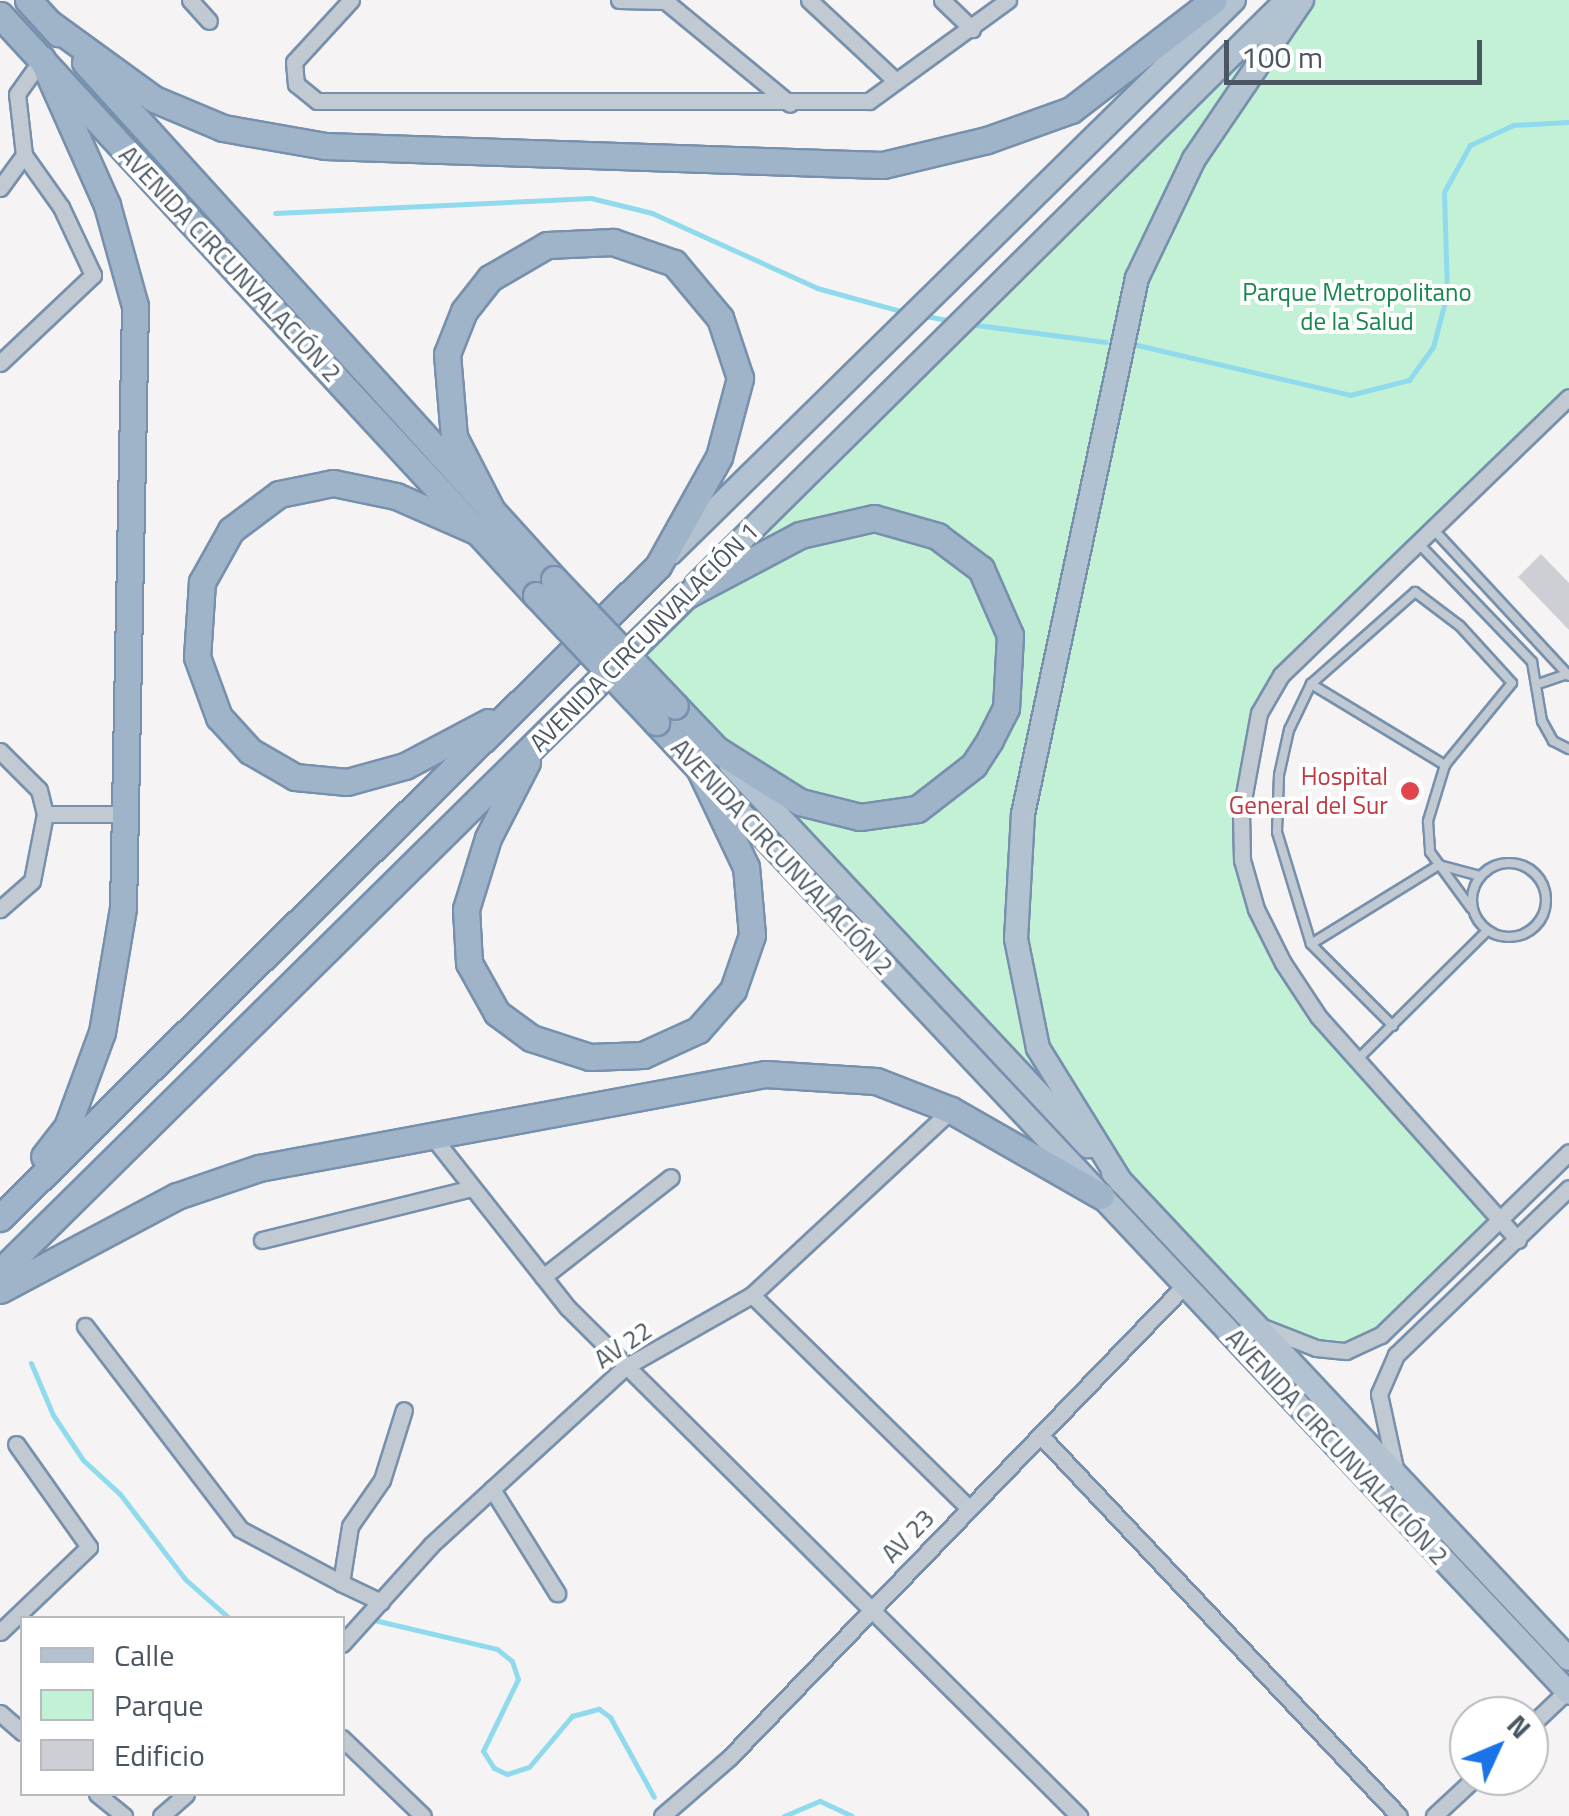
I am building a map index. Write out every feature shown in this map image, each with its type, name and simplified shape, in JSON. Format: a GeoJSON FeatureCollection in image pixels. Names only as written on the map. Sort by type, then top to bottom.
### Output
{"type":"FeatureCollection","features":[{"type":"Feature","properties":{"kind":"highway","name":"AVENIDA CIRCUNVALACIÓN 2"},"geometry":{"type":"LineString","coordinates":[[28,0],[484,521]]}},
{"type":"Feature","properties":{"kind":"highway"},"geometry":{"type":"LineString","coordinates":[[48,22],[154,99],[223,128],[308,143],[883,166],[987,140],[1071,110],[1214,0]]}},
{"type":"Feature","properties":{"kind":"highway","name":"AVENIDA CIRCUNVALACIÓN 2"},"geometry":{"type":"LineString","coordinates":[[0,15],[708,759]]}},
{"type":"Feature","properties":{"kind":"highway"},"geometry":{"type":"LineString","coordinates":[[0,1216],[67,1127],[102,1032],[123,908],[135,306],[107,205],[42,59]]}},
{"type":"Feature","properties":{"kind":"highway"},"geometry":{"type":"LineString","coordinates":[[484,521],[454,437],[448,354],[464,311],[490,278],[548,245],[613,242],[674,263],[720,318],[740,378],[719,457],[658,566]]}},
{"type":"Feature","properties":{"kind":"highway"},"geometry":{"type":"LineString","coordinates":[[484,521],[332,483],[280,494],[231,530],[202,582],[196,657],[219,717],[250,751],[295,777],[347,782],[405,766],[513,709]]}},
{"type":"Feature","properties":{"kind":"highway"},"geometry":{"type":"LineString","coordinates":[[685,596],[800,534],[874,518],[937,536],[981,569],[1010,635],[1006,708],[990,740],[974,765],[917,809],[860,817],[800,802],[708,759]]}},
{"type":"Feature","properties":{"kind":"highway","name":"AVENIDA CIRCUNVALACIÓN 1"},"geometry":{"type":"LineString","coordinates":[[0,1216],[658,566]]}},
{"type":"Feature","properties":{"kind":"highway","name":"AVENIDA CIRCUNVALACIÓN 1"},"geometry":{"type":"LineString","coordinates":[[0,1272],[685,596]]}},
{"type":"Feature","properties":{"kind":"highway"},"geometry":{"type":"LineString","coordinates":[[539,740],[488,838],[466,908],[469,963],[498,1013],[531,1038],[590,1058],[643,1055],[698,1030],[733,990],[752,935],[746,867],[708,759]]}},
{"type":"Feature","properties":{"kind":"highway"},"geometry":{"type":"LineString","coordinates":[[0,1290],[177,1196],[259,1168],[766,1074],[876,1082],[951,1110],[1111,1189]]}},
{"type":"Feature","properties":{"kind":"main road","name":"AVENIDA CIRCUNVALACIÓN 1"},"geometry":{"type":"LineString","coordinates":[[658,566],[1234,0]]}},
{"type":"Feature","properties":{"kind":"main road","name":"AVENIDA CIRCUNVALACIÓN 1"},"geometry":{"type":"LineString","coordinates":[[685,596],[1287,0]]}},
{"type":"Feature","properties":{"kind":"main road"},"geometry":{"type":"LineString","coordinates":[[1111,1189],[1038,1048],[1016,939],[1022,814],[1137,278],[1194,160],[1302,0]]}},
{"type":"Feature","properties":{"kind":"main road","name":"AVENIDA CIRCUNVALACIÓN 2"},"geometry":{"type":"LineString","coordinates":[[708,759],[1111,1189],[1253,1322],[1569,1659]]}},
{"type":"Feature","properties":{"kind":"main road","name":"AVENIDA CIRCUNVALACIÓN 2"},"geometry":{"type":"LineString","coordinates":[[1111,1189],[1185,1286],[1568,1692]]}},
{"type":"Feature","properties":{"kind":"street"},"geometry":{"type":"LineString","coordinates":[[190,0],[209,21]]}},
{"type":"Feature","properties":{"kind":"street"},"geometry":{"type":"LineString","coordinates":[[351,0],[294,62],[296,84],[317,101],[869,101],[1008,0]]}},
{"type":"Feature","properties":{"kind":"street"},"geometry":{"type":"LineString","coordinates":[[619,0],[664,0],[790,104]]}},
{"type":"Feature","properties":{"kind":"street"},"geometry":{"type":"LineString","coordinates":[[809,0],[896,82]]}},
{"type":"Feature","properties":{"kind":"street"},"geometry":{"type":"LineString","coordinates":[[942,0],[972,29]]}},
{"type":"Feature","properties":{"kind":"street"},"geometry":{"type":"LineString","coordinates":[[0,363],[93,275],[61,207],[24,156],[16,94],[42,59]]}},
{"type":"Feature","properties":{"kind":"street"},"geometry":{"type":"LineString","coordinates":[[0,188],[24,156]]}},
{"type":"Feature","properties":{"kind":"street"},"geometry":{"type":"LineString","coordinates":[[1518,1240],[1318,1016],[1256,909],[1242,860],[1240,810],[1259,713],[1281,676],[1569,397]]}},
{"type":"Feature","properties":{"kind":"street"},"geometry":{"type":"LineString","coordinates":[[0,751],[38,790],[45,814],[32,881],[0,909]]}},
{"type":"Feature","properties":{"kind":"street"},"geometry":{"type":"LineString","coordinates":[[45,814],[124,814]]}},
{"type":"Feature","properties":{"kind":"street","name":"AV 22"},"geometry":{"type":"LineString","coordinates":[[345,1641],[492,1489],[626,1368],[752,1295],[951,1110]]}},
{"type":"Feature","properties":{"kind":"street"},"geometry":{"type":"LineString","coordinates":[[432,1136],[468,1189],[626,1368],[1079,1816]]}},
{"type":"Feature","properties":{"kind":"street"},"geometry":{"type":"LineString","coordinates":[[1253,1322],[1304,1344],[1346,1351],[1380,1335],[1569,1152]]}},
{"type":"Feature","properties":{"kind":"street"},"geometry":{"type":"LineString","coordinates":[[543,1277],[671,1176]]}},
{"type":"Feature","properties":{"kind":"street"},"geometry":{"type":"LineString","coordinates":[[1398,1477],[1382,1430],[1379,1394],[1396,1355],[1569,1188]]}},
{"type":"Feature","properties":{"kind":"street"},"geometry":{"type":"LineString","coordinates":[[262,1240],[468,1189]]}},
{"type":"Feature","properties":{"kind":"street","name":"AV 23"},"geometry":{"type":"LineString","coordinates":[[662,1816],[730,1757],[1185,1286]]}},
{"type":"Feature","properties":{"kind":"street"},"geometry":{"type":"LineString","coordinates":[[752,1295],[969,1508]]}},
{"type":"Feature","properties":{"kind":"street"},"geometry":{"type":"LineString","coordinates":[[86,1326],[240,1529],[380,1602]]}},
{"type":"Feature","properties":{"kind":"street"},"geometry":{"type":"LineString","coordinates":[[342,1582],[350,1526],[382,1480],[404,1410]]}},
{"type":"Feature","properties":{"kind":"street"},"geometry":{"type":"LineString","coordinates":[[1040,1434],[1399,1816]]}},
{"type":"Feature","properties":{"kind":"street"},"geometry":{"type":"LineString","coordinates":[[0,1632],[89,1547],[16,1444]]}},
{"type":"Feature","properties":{"kind":"street"},"geometry":{"type":"LineString","coordinates":[[492,1489],[557,1592]]}},
{"type":"Feature","properties":{"kind":"street"},"geometry":{"type":"LineString","coordinates":[[1549,1709],[1568,1692]]}},
{"type":"Feature","properties":{"kind":"street"},"geometry":{"type":"LineString","coordinates":[[0,1713],[20,1730]]}},
{"type":"Feature","properties":{"kind":"street"},"geometry":{"type":"LineString","coordinates":[[345,1741],[423,1816]]}},
{"type":"Feature","properties":{"kind":"street"},"geometry":{"type":"LineString","coordinates":[[99,1796],[124,1816]]}},
{"type":"Feature","properties":{"kind":"street"},"geometry":{"type":"LineString","coordinates":[[160,1816],[184,1796]]}},
{"type":"Feature","properties":{"kind":"street"},"geometry":{"type":"LineString","coordinates":[[1434,1816],[1455,1796]]}},
{"type":"Feature","properties":{"kind":"lane"},"geometry":{"type":"LineString","coordinates":[[1432,529],[1568,675],[1541,683]]}},
{"type":"Feature","properties":{"kind":"lane"},"geometry":{"type":"LineString","coordinates":[[1418,542],[1515,640],[1541,683],[1542,721],[1553,740],[1569,750]]}},
{"type":"Feature","properties":{"kind":"lane"},"geometry":{"type":"LineString","coordinates":[[1393,1026],[1311,944],[1278,832],[1289,730],[1310,684],[1415,592],[1426,596],[1508,673],[1512,684],[1445,766],[1428,821],[1430,852],[1486,932],[1508,939],[1535,928],[1547,904],[1540,878],[1524,865],[1495,865],[1480,876],[1471,908]]}},
{"type":"Feature","properties":{"kind":"lane"},"geometry":{"type":"LineString","coordinates":[[1310,684],[1445,766]]}},
{"type":"Feature","properties":{"kind":"lane"},"geometry":{"type":"LineString","coordinates":[[1311,944],[1439,865],[1480,876]]}},
{"type":"Feature","properties":{"kind":"lane"},"geometry":{"type":"LineString","coordinates":[[1359,1058],[1486,932]]}},
{"type":"Feature","properties":{"kind":"green space","name":"Parque Metropolitano de la Salud"},"geometry":{"type":"Polygon","coordinates":[[[1287,0],[1569,0],[1569,397],[1281,675],[1259,713],[1241,810],[1256,909],[1318,1016],[1502,1219],[1381,1335],[1346,1351],[1253,1322],[626,654],[1287,0]]]}},
{"type":"Feature","properties":{"kind":"building"},"geometry":{"type":"Polygon","coordinates":[[[1541,554],[1569,583],[1569,630],[1518,577],[1541,554]]]}},
{"type":"Feature","properties":{"kind":"waterway"},"geometry":{"type":"LineString","coordinates":[[1133,344],[1350,395],[1409,380],[1433,347],[1447,294],[1444,192],[1470,145],[1513,125],[1569,122]]}},
{"type":"Feature","properties":{"kind":"waterway"},"geometry":{"type":"LineString","coordinates":[[275,213],[591,198],[652,213],[817,288],[904,312]]}},
{"type":"Feature","properties":{"kind":"waterway"},"geometry":{"type":"LineString","coordinates":[[925,316],[954,321]]}},
{"type":"Feature","properties":{"kind":"waterway"},"geometry":{"type":"LineString","coordinates":[[969,324],[1106,342]]}},
{"type":"Feature","properties":{"kind":"waterway"},"geometry":{"type":"LineString","coordinates":[[31,1363],[53,1415],[83,1460],[120,1494],[185,1579],[227,1616]]}},
{"type":"Feature","properties":{"kind":"waterway"},"geometry":{"type":"LineString","coordinates":[[370,1619],[497,1649],[512,1661],[518,1679],[483,1751],[494,1768],[507,1774],[529,1767],[572,1716],[599,1709],[610,1717],[654,1797]]}},
{"type":"Feature","properties":{"kind":"waterway"},"geometry":{"type":"LineString","coordinates":[[784,1816],[820,1801],[852,1816]]}},
{"type":"Feature","properties":{"kind":"place","name":"Hospital General del Sur"},"geometry":{"type":"Point","coordinates":[1410,791]}}]}
